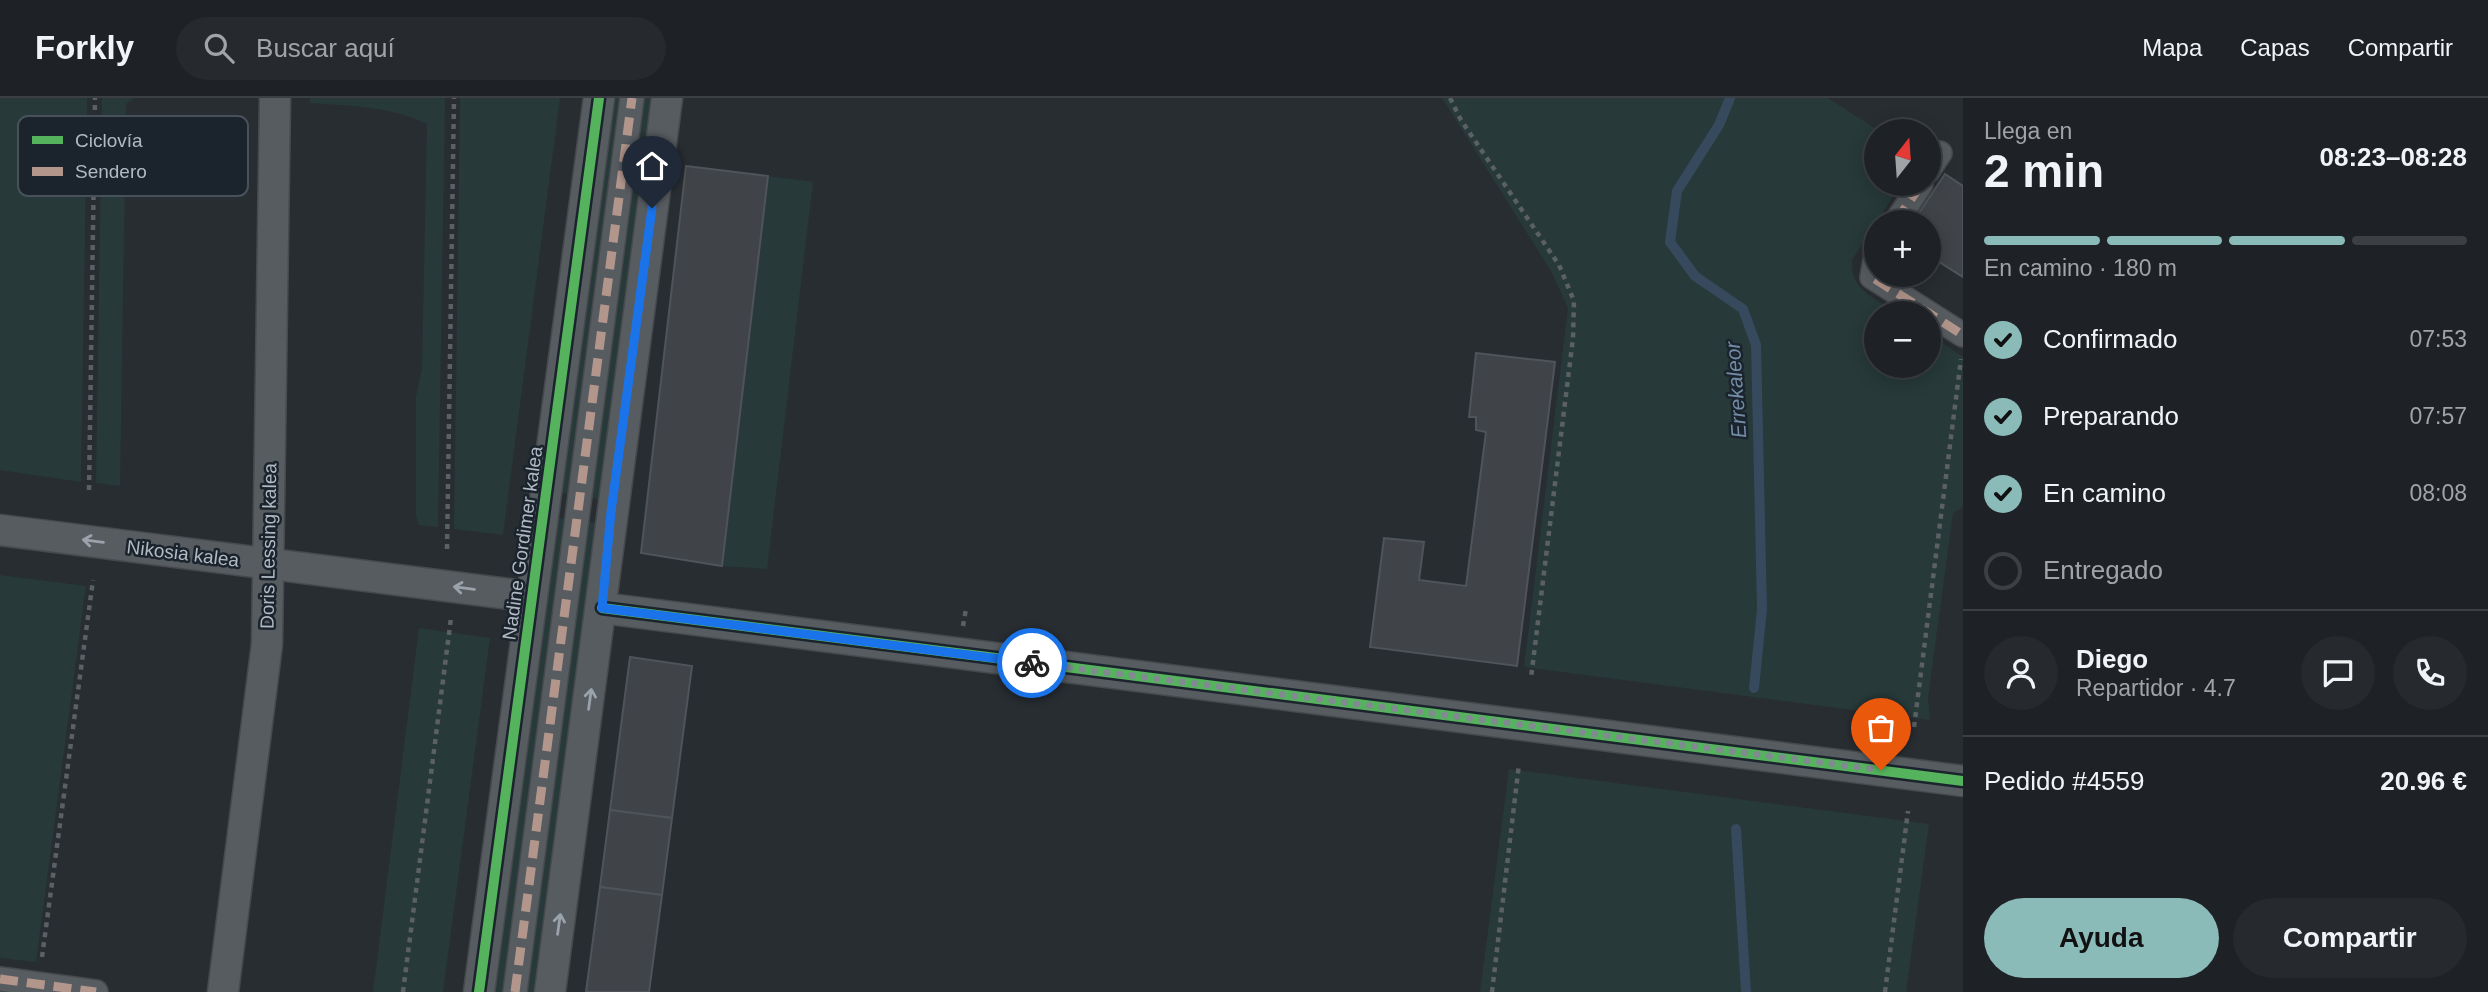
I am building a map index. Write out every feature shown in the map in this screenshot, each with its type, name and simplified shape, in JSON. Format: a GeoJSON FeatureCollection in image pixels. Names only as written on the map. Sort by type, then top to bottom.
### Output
{"type":"FeatureCollection","features":[{"type":"Feature","properties":{"kind":"street","name":"Doris Lessing kalea"},"geometry":{"type":"LineString","coordinates":[[222,992],[267,644],[275,98]]}},
{"type":"Feature","properties":{"kind":"street","name":"Nadine Gordimer kalea"},"geometry":{"type":"LineString","coordinates":[[480,992],[599,98]]}},
{"type":"Feature","properties":{"kind":"street"},"geometry":{"type":"LineString","coordinates":[[515,992],[632,98]]}},
{"type":"Feature","properties":{"kind":"street"},"geometry":{"type":"LineString","coordinates":[[550,992],[667,98]]}},
{"type":"Feature","properties":{"kind":"street"},"geometry":{"type":"LineString","coordinates":[[1885,287],[1962,346]]}},
{"type":"Feature","properties":{"kind":"street","name":"Nikosia kalea"},"geometry":{"type":"LineString","coordinates":[[0,530],[532,597]]}},
{"type":"Feature","properties":{"kind":"street"},"geometry":{"type":"LineString","coordinates":[[602,608],[1963,781]]}},
{"type":"Feature","properties":{"kind":"street"},"geometry":{"type":"LineString","coordinates":[[0,979],[96,992]]}},
{"type":"Feature","properties":{"kind":"path"},"geometry":{"type":"LineString","coordinates":[[95,98],[95,116]]}},
{"type":"Feature","properties":{"kind":"path"},"geometry":{"type":"LineString","coordinates":[[447,549],[454,98]]}},
{"type":"Feature","properties":{"kind":"path"},"geometry":{"type":"LineString","coordinates":[[1450,98],[1461,120],[1559,265],[1574,301],[1573,338],[1531,678]]}},
{"type":"Feature","properties":{"kind":"path"},"geometry":{"type":"LineString","coordinates":[[89,490],[94,196]]}},
{"type":"Feature","properties":{"kind":"path"},"geometry":{"type":"LineString","coordinates":[[1914,727],[1962,346]]}},
{"type":"Feature","properties":{"kind":"path"},"geometry":{"type":"LineString","coordinates":[[38,984],[93,580]]}},
{"type":"Feature","properties":{"kind":"path"},"geometry":{"type":"LineString","coordinates":[[403,992],[455,587]]}},
{"type":"Feature","properties":{"kind":"path"},"geometry":{"type":"LineString","coordinates":[[1492,992],[1519,764]]}},
{"type":"Feature","properties":{"kind":"path"},"geometry":{"type":"LineString","coordinates":[[1885,992],[1908,811]]}},
{"type":"Feature","properties":{"kind":"shaded area"},"geometry":{"type":"Polygon","coordinates":[[[0,98],[87,98],[87,116],[18,116],[18,196],[85,196],[81,482],[0,470],[0,98]]]}},
{"type":"Feature","properties":{"kind":"shaded area"},"geometry":{"type":"Polygon","coordinates":[[[102,98],[134,98],[126,104],[126,116],[102,116],[102,98]]]}},
{"type":"Feature","properties":{"kind":"shaded area"},"geometry":{"type":"Polygon","coordinates":[[[310,98],[445,98],[438,527],[419,525],[416,516],[416,396],[422,368],[427,124],[384,110],[310,103],[310,98]]]}},
{"type":"Feature","properties":{"kind":"shaded area"},"geometry":{"type":"Polygon","coordinates":[[[460,98],[560,98],[503,535],[454,529],[460,98]]]}},
{"type":"Feature","properties":{"kind":"shaded area"},"geometry":{"type":"Polygon","coordinates":[[[608,98],[622,98],[570,494],[557,493],[608,98]]]}},
{"type":"Feature","properties":{"kind":"shaded area"},"geometry":{"type":"Polygon","coordinates":[[[643,98],[656,98],[604,499],[591,498],[643,98]]]}},
{"type":"Feature","properties":{"kind":"shaded area"},"geometry":{"type":"Polygon","coordinates":[[[1442,98],[1828,98],[1864,121],[1864,196],[1893,196],[1884,210],[1864,210],[1864,241],[1852,260],[1855,279],[1878,301],[1864,301],[1864,378],[1941,378],[1941,342],[1963,357],[1963,507],[1953,513],[1928,698],[1930,720],[1524,667],[1568,308],[1551,271],[1442,98]]]}},
{"type":"Feature","properties":{"kind":"shaded area"},"geometry":{"type":"Polygon","coordinates":[[[768,176],[813,182],[767,569],[722,566],[768,176]]]}},
{"type":"Feature","properties":{"kind":"shaded area"},"geometry":{"type":"Polygon","coordinates":[[[100,196],[125,196],[120,486],[96,483],[100,196]]]}},
{"type":"Feature","properties":{"kind":"shaded area"},"geometry":{"type":"Polygon","coordinates":[[[554,517],[567,519],[505,992],[491,992],[554,517]]]}},
{"type":"Feature","properties":{"kind":"shaded area"},"geometry":{"type":"Polygon","coordinates":[[[587,522],[600,523],[538,992],[524,992],[587,522]]]}},
{"type":"Feature","properties":{"kind":"shaded area"},"geometry":{"type":"Polygon","coordinates":[[[0,575],[86,586],[36,962],[0,958],[0,575]]]}},
{"type":"Feature","properties":{"kind":"shaded area"},"geometry":{"type":"Polygon","coordinates":[[[419,628],[490,638],[443,992],[373,992],[419,628]]]}},
{"type":"Feature","properties":{"kind":"shaded area"},"geometry":{"type":"Polygon","coordinates":[[[1509,769],[1929,824],[1906,992],[1480,992],[1509,769]]]}},
{"type":"Feature","properties":{"kind":"building"},"geometry":{"type":"Polygon","coordinates":[[[686,166],[768,176],[722,566],[641,553],[686,166]]]}},
{"type":"Feature","properties":{"kind":"building"},"geometry":{"type":"Polygon","coordinates":[[[1945,174],[1963,186],[1963,277],[1941,263],[1941,210],[1921,210],[1930,196],[1941,196],[1941,180],[1945,174]]]}},
{"type":"Feature","properties":{"kind":"building"},"geometry":{"type":"Polygon","coordinates":[[[1476,353],[1555,362],[1517,666],[1370,647],[1384,538],[1424,542],[1419,580],[1466,586],[1486,432],[1476,430],[1476,417],[1469,417],[1476,353]]]}},
{"type":"Feature","properties":{"kind":"building"},"geometry":{"type":"Polygon","coordinates":[[[630,657],[692,666],[672,818],[610,810],[630,657]]]}},
{"type":"Feature","properties":{"kind":"building"},"geometry":{"type":"Polygon","coordinates":[[[610,810],[672,818],[662,895],[600,887],[610,810]]]}},
{"type":"Feature","properties":{"kind":"building"},"geometry":{"type":"Polygon","coordinates":[[[600,887],[662,895],[649,992],[586,992],[600,887]]]}},
{"type":"Feature","properties":{"kind":"waterway","name":"Errekaleor"},"geometry":{"type":"LineString","coordinates":[[1730,98],[1719,125],[1677,191],[1670,242],[1695,276],[1743,309],[1756,345],[1762,609],[1754,688]]}},
{"type":"Feature","properties":{"kind":"waterway","name":"Errekaleor"},"geometry":{"type":"LineString","coordinates":[[1736,829],[1746,992]]}},
{"type":"Feature","properties":{"kind":"marked path"},"geometry":{"type":"LineString","coordinates":[[515,992],[632,98]]}},
{"type":"Feature","properties":{"kind":"marked path"},"geometry":{"type":"LineString","coordinates":[[1904,210],[1913,196]]}},
{"type":"Feature","properties":{"kind":"marked path"},"geometry":{"type":"LineString","coordinates":[[1888,287],[1963,335]]}},
{"type":"Feature","properties":{"kind":"marked path"},"geometry":{"type":"LineString","coordinates":[[0,979],[96,992]]}},
{"type":"Feature","properties":{"kind":"cycle path"},"geometry":{"type":"LineString","coordinates":[[479,992],[599,98]]}},
{"type":"Feature","properties":{"kind":"cycle path"},"geometry":{"type":"LineString","coordinates":[[602,608],[1963,781]]}},
{"type":"Feature","properties":{"kind":"way so far"},"geometry":{"type":"LineString","coordinates":[[1032,663],[1881,770]]}},
{"type":"Feature","properties":{"kind":"route"},"geometry":{"type":"LineString","coordinates":[[652,208],[611,512],[602,608],[1032,663]]}}]}
